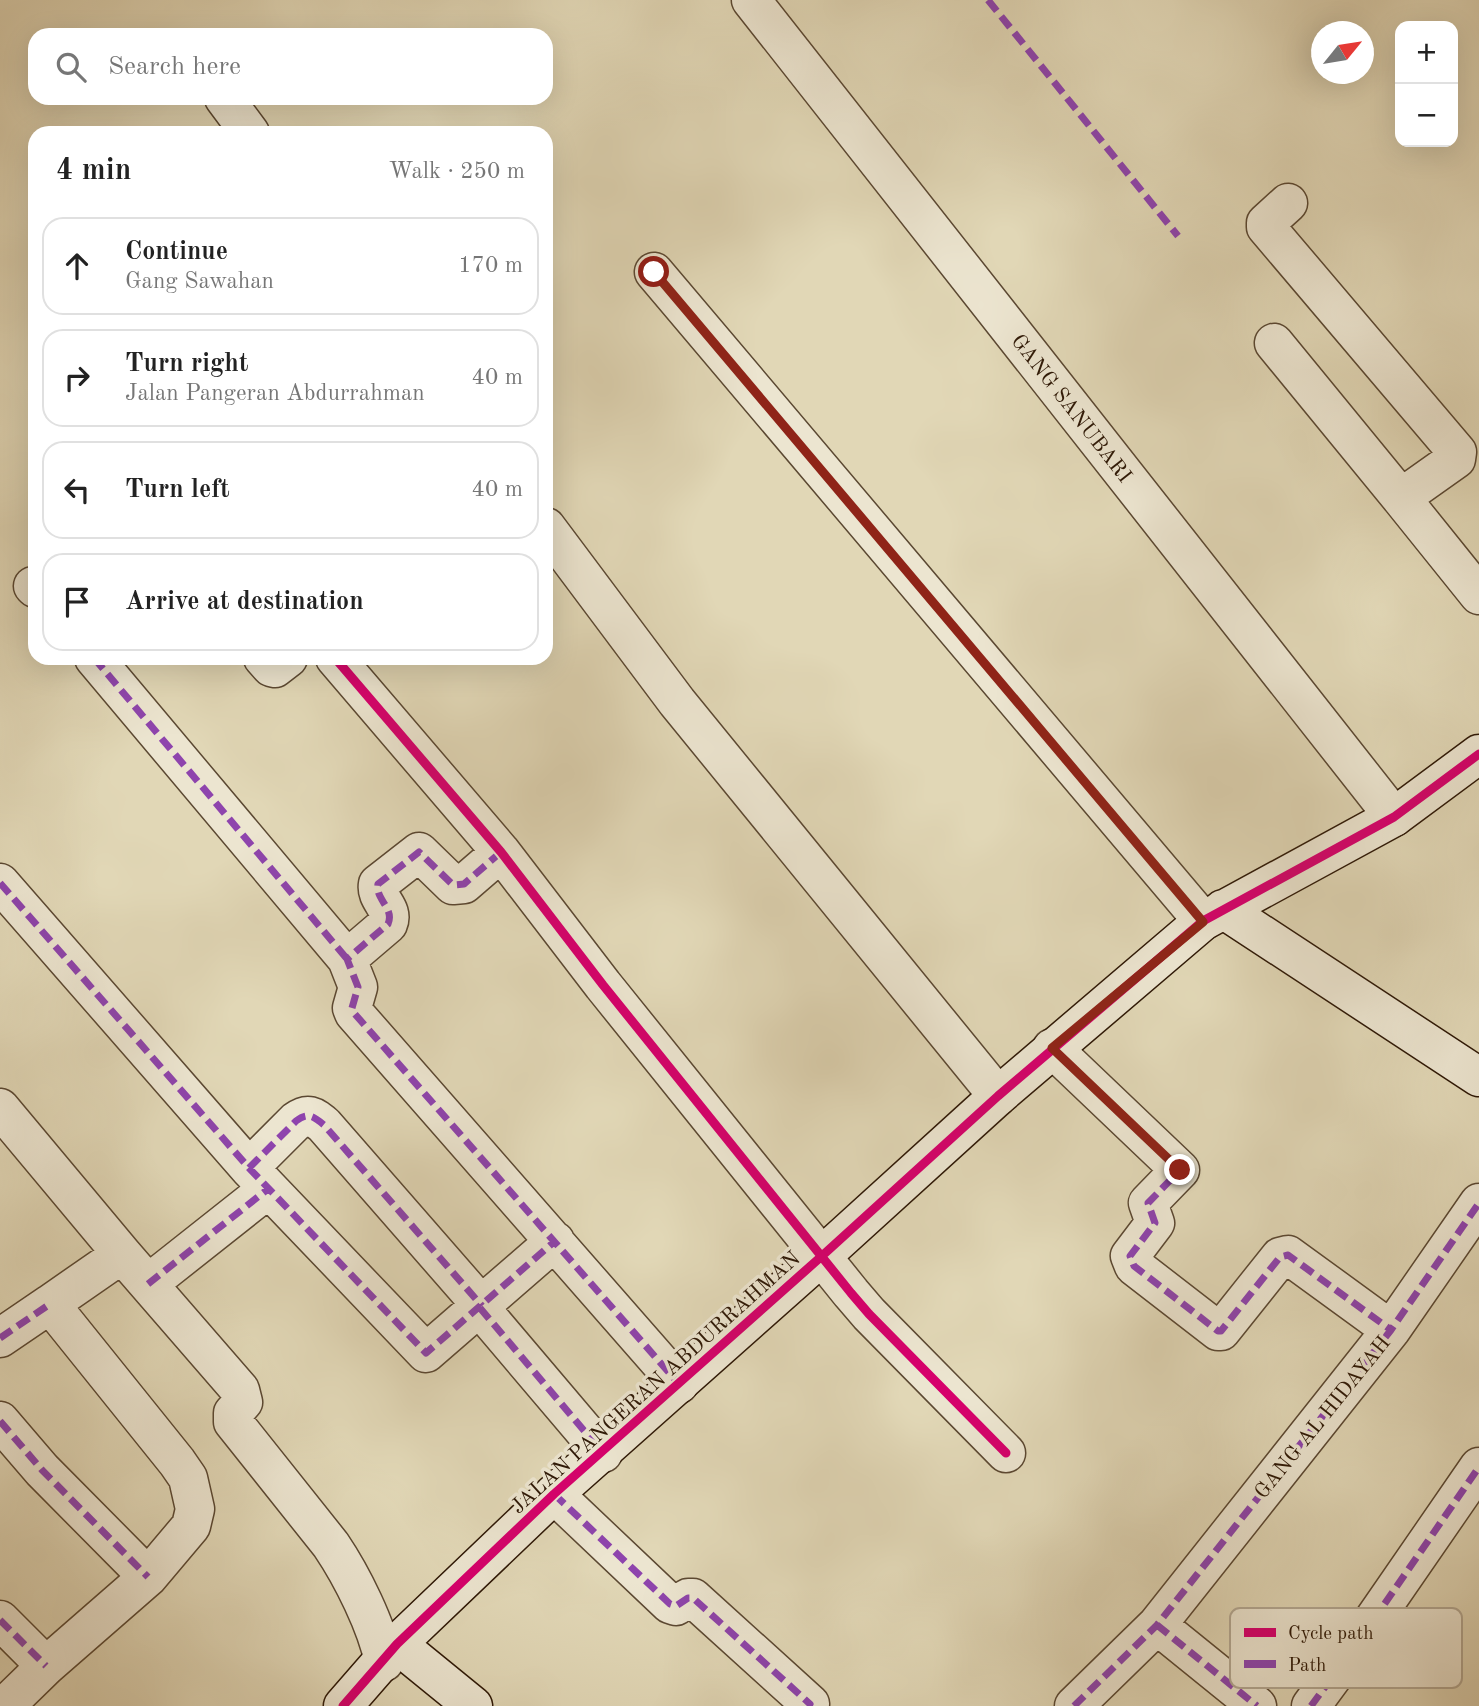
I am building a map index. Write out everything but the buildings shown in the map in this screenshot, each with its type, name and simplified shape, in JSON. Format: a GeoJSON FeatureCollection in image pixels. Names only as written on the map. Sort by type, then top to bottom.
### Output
{"type":"FeatureCollection","features":[{"type":"Feature","properties":{"kind":"street","name":"GANG SANUBARI"},"geometry":{"type":"LineString","coordinates":[[751,0],[1394,817]]}},
{"type":"Feature","properties":{"kind":"street"},"geometry":{"type":"LineString","coordinates":[[229,105],[245,126]]}},
{"type":"Feature","properties":{"kind":"street"},"geometry":{"type":"LineString","coordinates":[[1288,203],[1266,223],[1266,227],[1457,452],[1456,459],[1401,498]]}},
{"type":"Feature","properties":{"kind":"street"},"geometry":{"type":"LineString","coordinates":[[654,272],[1213,915],[1479,1077]]}},
{"type":"Feature","properties":{"kind":"street"},"geometry":{"type":"LineString","coordinates":[[1274,343],[1479,595]]}},
{"type":"Feature","properties":{"kind":"street"},"geometry":{"type":"LineString","coordinates":[[553,536],[677,702],[998,1096]]}},
{"type":"Feature","properties":{"kind":"street"},"geometry":{"type":"LineString","coordinates":[[100,665],[347,959],[358,987],[352,1008],[355,1016],[679,1384]]}},
{"type":"Feature","properties":{"kind":"street"},"geometry":{"type":"LineString","coordinates":[[341,665],[500,852],[603,985],[869,1314],[1006,1453]]}},
{"type":"Feature","properties":{"kind":"street","name":"JALAN PANGERAN ABDURRAHMAN"},"geometry":{"type":"LineString","coordinates":[[344,1706],[391,1653],[554,1494],[1052,1048],[1213,915],[1394,817],[1479,754]]}},
{"type":"Feature","properties":{"kind":"street"},"geometry":{"type":"LineString","coordinates":[[347,959],[388,925],[391,918],[378,894],[378,884],[415,853],[423,853],[453,885],[458,886],[464,884],[500,852]]}},
{"type":"Feature","properties":{"kind":"street"},"geometry":{"type":"LineString","coordinates":[[0,883],[258,1178],[426,1353],[555,1241]]}},
{"type":"Feature","properties":{"kind":"street"},"geometry":{"type":"LineString","coordinates":[[1052,1048],[1180,1170],[1148,1203],[1155,1223],[1130,1256],[1134,1266],[1221,1331],[1280,1257],[1288,1255],[1391,1330]]}},
{"type":"Feature","properties":{"kind":"street"},"geometry":{"type":"LineString","coordinates":[[0,1108],[240,1390],[243,1402],[233,1413],[233,1422],[331,1545],[343,1563],[380,1641],[391,1653],[473,1706]]}},
{"type":"Feature","properties":{"kind":"street"},"geometry":{"type":"LineString","coordinates":[[148,1284],[258,1178],[296,1121],[307,1115],[313,1116],[341,1144],[603,1452]]}},
{"type":"Feature","properties":{"kind":"street","name":"GANG AL HIDAYAH"},"geometry":{"type":"LineString","coordinates":[[1074,1706],[1157,1625],[1391,1330],[1479,1203]]}},
{"type":"Feature","properties":{"kind":"street"},"geometry":{"type":"LineString","coordinates":[[0,1338],[122,1254]]}},
{"type":"Feature","properties":{"kind":"street"},"geometry":{"type":"LineString","coordinates":[[5,1706],[46,1665],[148,1577],[191,1527],[195,1509],[188,1478],[152,1428],[50,1304]]}},
{"type":"Feature","properties":{"kind":"street"},"geometry":{"type":"LineString","coordinates":[[0,1421],[42,1469],[148,1577]]}},
{"type":"Feature","properties":{"kind":"street"},"geometry":{"type":"LineString","coordinates":[[1382,1608],[1479,1467]]}},
{"type":"Feature","properties":{"kind":"street"},"geometry":{"type":"LineString","coordinates":[[554,1494],[670,1604],[676,1606],[688,1598],[693,1598],[810,1705]]}},
{"type":"Feature","properties":{"kind":"street"},"geometry":{"type":"LineString","coordinates":[[0,1620],[46,1665]]}},
{"type":"Feature","properties":{"kind":"street"},"geometry":{"type":"LineString","coordinates":[[1157,1625],[1230,1684]]}},
{"type":"Feature","properties":{"kind":"street"},"geometry":{"type":"LineString","coordinates":[[1235,1688],[1257,1706]]}},
{"type":"Feature","properties":{"kind":"street"},"geometry":{"type":"LineString","coordinates":[[1311,1706],[1324,1688]]}},
{"type":"Feature","properties":{"kind":"marked path"},"geometry":{"type":"LineString","coordinates":[[988,0],[1178,236]]}},
{"type":"Feature","properties":{"kind":"marked path"},"geometry":{"type":"LineString","coordinates":[[100,665],[347,959]]}},
{"type":"Feature","properties":{"kind":"marked path"},"geometry":{"type":"LineString","coordinates":[[501,852],[464,884],[453,885],[419,852],[378,884],[379,895],[389,913],[388,924],[347,959],[358,987],[352,1008],[679,1384]]}},
{"type":"Feature","properties":{"kind":"marked path"},"geometry":{"type":"LineString","coordinates":[[0,883],[249,1168],[426,1353],[555,1241]]}},
{"type":"Feature","properties":{"kind":"marked path"},"geometry":{"type":"LineString","coordinates":[[1052,1048],[1180,1170],[1148,1203],[1155,1223],[1130,1256],[1134,1266],[1221,1331],[1280,1257],[1288,1255],[1391,1330]]}},
{"type":"Feature","properties":{"kind":"marked path"},"geometry":{"type":"LineString","coordinates":[[249,1168],[296,1121],[307,1116],[313,1117],[324,1125],[482,1306]]}},
{"type":"Feature","properties":{"kind":"marked path"},"geometry":{"type":"LineString","coordinates":[[148,1284],[268,1189]]}},
{"type":"Feature","properties":{"kind":"marked path"},"geometry":{"type":"LineString","coordinates":[[1074,1706],[1157,1625],[1391,1330],[1479,1203]]}},
{"type":"Feature","properties":{"kind":"marked path"},"geometry":{"type":"LineString","coordinates":[[0,1338],[50,1304]]}},
{"type":"Feature","properties":{"kind":"marked path"},"geometry":{"type":"LineString","coordinates":[[480,1308],[603,1453]]}},
{"type":"Feature","properties":{"kind":"marked path"},"geometry":{"type":"LineString","coordinates":[[0,1421],[42,1470],[148,1577]]}},
{"type":"Feature","properties":{"kind":"marked path"},"geometry":{"type":"LineString","coordinates":[[1382,1608],[1479,1467]]}},
{"type":"Feature","properties":{"kind":"marked path"},"geometry":{"type":"LineString","coordinates":[[554,1494],[670,1604],[676,1606],[688,1598],[693,1598],[810,1704],[808,1706]]}},
{"type":"Feature","properties":{"kind":"marked path"},"geometry":{"type":"LineString","coordinates":[[0,1620],[46,1666]]}},
{"type":"Feature","properties":{"kind":"marked path"},"geometry":{"type":"LineString","coordinates":[[1157,1625],[1230,1684]]}},
{"type":"Feature","properties":{"kind":"marked path"},"geometry":{"type":"LineString","coordinates":[[1235,1688],[1257,1706]]}},
{"type":"Feature","properties":{"kind":"marked path"},"geometry":{"type":"LineString","coordinates":[[1311,1706],[1324,1688]]}},
{"type":"Feature","properties":{"kind":"cycle path"},"geometry":{"type":"LineString","coordinates":[[341,665],[501,852],[603,985],[851,1293],[1006,1453]]}},
{"type":"Feature","properties":{"kind":"cycle path"},"geometry":{"type":"LineString","coordinates":[[343,1706],[397,1644],[554,1494],[998,1096],[1203,921],[1394,817],[1479,754]]}},
{"type":"Feature","properties":{"kind":"route"},"geometry":{"type":"LineString","coordinates":[[654,272],[1203,922],[1052,1048],[1180,1170]]}}]}
